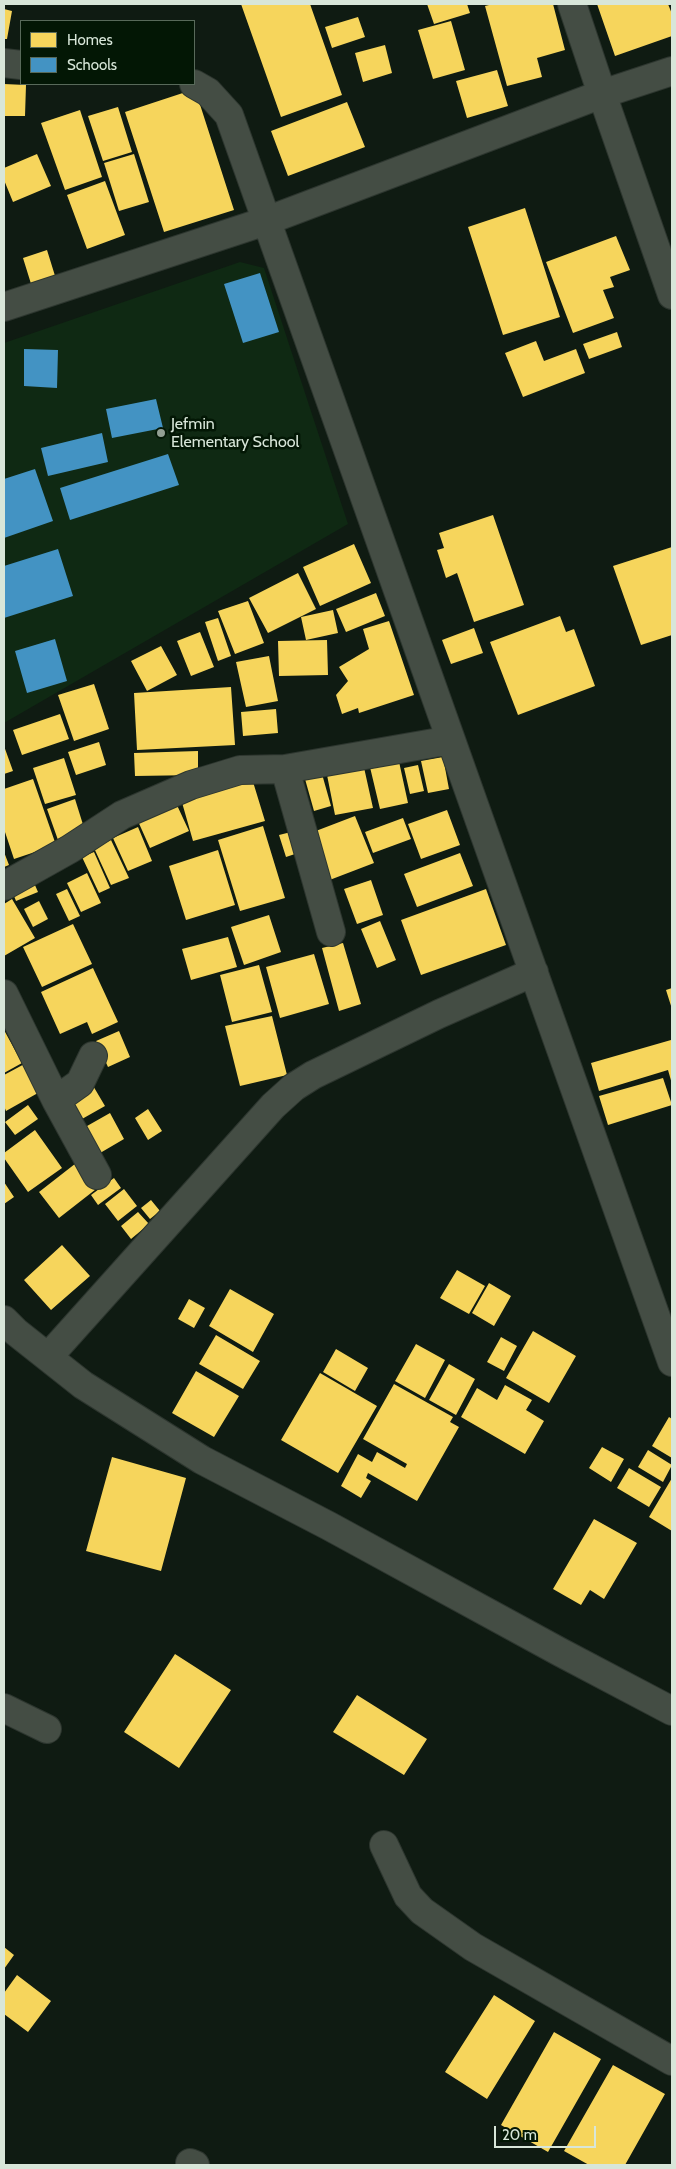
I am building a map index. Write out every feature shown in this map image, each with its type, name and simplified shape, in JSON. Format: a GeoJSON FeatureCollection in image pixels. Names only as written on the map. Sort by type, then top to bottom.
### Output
{"type":"FeatureCollection","features":[{"type":"Feature","properties":{"kind":"street"},"geometry":{"type":"LineString","coordinates":[[572,4],[672,295]]}},
{"type":"Feature","properties":{"kind":"street"},"geometry":{"type":"LineString","coordinates":[[4,63],[20,65]]}},
{"type":"Feature","properties":{"kind":"street"},"geometry":{"type":"LineString","coordinates":[[4,307],[266,222],[602,94],[672,71]]}},
{"type":"Feature","properties":{"kind":"street"},"geometry":{"type":"LineString","coordinates":[[195,85],[208,92],[229,115],[672,1362]]}},
{"type":"Feature","properties":{"kind":"street"},"geometry":{"type":"LineString","coordinates":[[4,886],[70,849],[122,815],[191,784],[240,770],[285,769],[451,740]]}},
{"type":"Feature","properties":{"kind":"street"},"geometry":{"type":"LineString","coordinates":[[285,769],[331,932]]}},
{"type":"Feature","properties":{"kind":"street"},"geometry":{"type":"LineString","coordinates":[[48,1357],[278,1101],[294,1087],[313,1075],[439,1014],[534,972]]}},
{"type":"Feature","properties":{"kind":"street"},"geometry":{"type":"LineString","coordinates":[[4,994],[56,1100],[97,1175]]}},
{"type":"Feature","properties":{"kind":"street"},"geometry":{"type":"LineString","coordinates":[[56,1100],[80,1083],[93,1056]]}},
{"type":"Feature","properties":{"kind":"street"},"geometry":{"type":"LineString","coordinates":[[4,1320],[16,1332],[83,1385],[202,1460],[329,1526],[672,1711]]}},
{"type":"Feature","properties":{"kind":"street"},"geometry":{"type":"LineString","coordinates":[[4,1708],[46,1730]]}},
{"type":"Feature","properties":{"kind":"street"},"geometry":{"type":"LineString","coordinates":[[384,1845],[408,1896],[422,1911],[473,1947],[672,2061]]}},
{"type":"Feature","properties":{"kind":"shaded area","name":"Jefmin Elementary School"},"geometry":{"type":"Polygon","coordinates":[[[240,262],[264,268],[348,524],[4,723],[4,343],[240,262]]]}},
{"type":"Feature","properties":{"kind":"building: Homes"},"geometry":{"type":"Polygon","coordinates":[[[241,4],[310,4],[342,95],[281,117],[241,4]]]}},
{"type":"Feature","properties":{"kind":"building: Homes"},"geometry":{"type":"Polygon","coordinates":[[[427,4],[467,4],[470,13],[434,24],[427,4]]]}},
{"type":"Feature","properties":{"kind":"building: Homes"},"geometry":{"type":"Polygon","coordinates":[[[493,4],[553,4],[565,50],[537,58],[542,77],[507,86],[485,6],[493,4]]]}},
{"type":"Feature","properties":{"kind":"building: Homes"},"geometry":{"type":"Polygon","coordinates":[[[597,4],[668,4],[672,14],[672,36],[615,56],[597,4]]]}},
{"type":"Feature","properties":{"kind":"building: Homes"},"geometry":{"type":"Polygon","coordinates":[[[4,9],[12,11],[7,39],[4,39],[4,9]]]}},
{"type":"Feature","properties":{"kind":"building: Homes"},"geometry":{"type":"Polygon","coordinates":[[[358,17],[365,37],[332,48],[325,27],[358,17]]]}},
{"type":"Feature","properties":{"kind":"building: Homes"},"geometry":{"type":"Polygon","coordinates":[[[451,21],[465,70],[433,79],[418,30],[451,21]]]}},
{"type":"Feature","properties":{"kind":"building: Homes"},"geometry":{"type":"Polygon","coordinates":[[[385,45],[392,73],[363,82],[355,53],[385,45]]]}},
{"type":"Feature","properties":{"kind":"building: Homes"},"geometry":{"type":"Polygon","coordinates":[[[497,70],[508,106],[467,118],[456,81],[497,70]]]}},
{"type":"Feature","properties":{"kind":"building: Homes"},"geometry":{"type":"Polygon","coordinates":[[[4,84],[26,85],[25,116],[4,116],[4,84]]]}},
{"type":"Feature","properties":{"kind":"building: Homes"},"geometry":{"type":"Polygon","coordinates":[[[195,89],[234,210],[164,232],[125,112],[195,89]]]}},
{"type":"Feature","properties":{"kind":"building: Homes"},"geometry":{"type":"Polygon","coordinates":[[[347,102],[365,147],[288,176],[271,131],[347,102]]]}},
{"type":"Feature","properties":{"kind":"building: Homes"},"geometry":{"type":"Polygon","coordinates":[[[118,107],[132,152],[103,161],[88,116],[118,107]]]}},
{"type":"Feature","properties":{"kind":"building: Homes"},"geometry":{"type":"Polygon","coordinates":[[[80,110],[102,177],[65,190],[41,123],[80,110]]]}},
{"type":"Feature","properties":{"kind":"building: Homes"},"geometry":{"type":"Polygon","coordinates":[[[37,154],[51,186],[13,202],[4,180],[4,168],[37,154]]]}},
{"type":"Feature","properties":{"kind":"building: Homes"},"geometry":{"type":"Polygon","coordinates":[[[134,154],[149,202],[119,211],[104,163],[134,154]]]}},
{"type":"Feature","properties":{"kind":"building: Homes"},"geometry":{"type":"Polygon","coordinates":[[[105,181],[125,235],[87,249],[67,195],[105,181]]]}},
{"type":"Feature","properties":{"kind":"building: Homes"},"geometry":{"type":"Polygon","coordinates":[[[525,208],[560,317],[503,335],[468,227],[525,208]]]}},
{"type":"Feature","properties":{"kind":"building: Homes"},"geometry":{"type":"Polygon","coordinates":[[[616,236],[630,270],[610,277],[614,287],[603,290],[614,318],[573,333],[546,262],[616,236]]]}},
{"type":"Feature","properties":{"kind":"building: Homes"},"geometry":{"type":"Polygon","coordinates":[[[47,250],[56,279],[32,287],[23,258],[47,250]]]}},
{"type":"Feature","properties":{"kind":"building: Homes"},"geometry":{"type":"Polygon","coordinates":[[[617,332],[622,347],[589,359],[583,344],[617,332]]]}},
{"type":"Feature","properties":{"kind":"building: Homes"},"geometry":{"type":"Polygon","coordinates":[[[536,341],[544,361],[576,349],[585,373],[523,397],[505,353],[536,341]]]}},
{"type":"Feature","properties":{"kind":"building: Homes"},"geometry":{"type":"Polygon","coordinates":[[[493,515],[524,605],[474,622],[457,573],[446,578],[437,550],[444,548],[439,533],[493,515]]]}},
{"type":"Feature","properties":{"kind":"building: Homes"},"geometry":{"type":"Polygon","coordinates":[[[354,544],[371,583],[320,606],[303,567],[354,544]]]}},
{"type":"Feature","properties":{"kind":"building: Homes"},"geometry":{"type":"Polygon","coordinates":[[[672,547],[672,635],[641,645],[613,566],[672,547]]]}},
{"type":"Feature","properties":{"kind":"building: Homes"},"geometry":{"type":"Polygon","coordinates":[[[298,573],[316,609],[268,633],[249,598],[298,573]]]}},
{"type":"Feature","properties":{"kind":"building: Homes"},"geometry":{"type":"Polygon","coordinates":[[[376,593],[385,616],[346,632],[336,609],[376,593]]]}},
{"type":"Feature","properties":{"kind":"building: Homes"},"geometry":{"type":"Polygon","coordinates":[[[248,601],[264,643],[235,654],[218,611],[248,601]]]}},
{"type":"Feature","properties":{"kind":"building: Homes"},"geometry":{"type":"Polygon","coordinates":[[[333,610],[338,633],[306,640],[301,617],[333,610]]]}},
{"type":"Feature","properties":{"kind":"building: Homes"},"geometry":{"type":"Polygon","coordinates":[[[560,616],[566,632],[574,629],[595,686],[518,715],[490,642],[560,616]]]}},
{"type":"Feature","properties":{"kind":"building: Homes"},"geometry":{"type":"Polygon","coordinates":[[[218,618],[231,656],[218,661],[205,622],[218,618]]]}},
{"type":"Feature","properties":{"kind":"building: Homes"},"geometry":{"type":"Polygon","coordinates":[[[389,621],[414,695],[359,713],[358,708],[342,714],[336,695],[348,681],[339,667],[369,649],[363,629],[389,621]]]}},
{"type":"Feature","properties":{"kind":"building: Homes"},"geometry":{"type":"Polygon","coordinates":[[[474,628],[483,653],[451,664],[442,640],[474,628]]]}},
{"type":"Feature","properties":{"kind":"building: Homes"},"geometry":{"type":"Polygon","coordinates":[[[200,632],[214,667],[191,676],[177,641],[200,632]]]}},
{"type":"Feature","properties":{"kind":"building: Homes"},"geometry":{"type":"Polygon","coordinates":[[[327,640],[328,675],[279,676],[278,641],[327,640]]]}},
{"type":"Feature","properties":{"kind":"building: Homes"},"geometry":{"type":"Polygon","coordinates":[[[161,646],[177,675],[147,691],[131,661],[161,646]]]}},
{"type":"Feature","properties":{"kind":"building: Homes"},"geometry":{"type":"Polygon","coordinates":[[[269,656],[278,701],[246,707],[236,662],[269,656]]]}},
{"type":"Feature","properties":{"kind":"building: Homes"},"geometry":{"type":"Polygon","coordinates":[[[94,684],[109,729],[74,741],[58,695],[94,684]]]}},
{"type":"Feature","properties":{"kind":"building: Homes"},"geometry":{"type":"Polygon","coordinates":[[[231,687],[235,745],[137,750],[134,693],[231,687]]]}},
{"type":"Feature","properties":{"kind":"building: Homes"},"geometry":{"type":"Polygon","coordinates":[[[276,709],[278,733],[243,736],[241,712],[276,709]]]}},
{"type":"Feature","properties":{"kind":"building: Homes"},"geometry":{"type":"Polygon","coordinates":[[[60,714],[69,739],[22,755],[13,730],[60,714]]]}},
{"type":"Feature","properties":{"kind":"building: Homes"},"geometry":{"type":"Polygon","coordinates":[[[99,742],[106,765],[76,775],[68,752],[99,742]]]}},
{"type":"Feature","properties":{"kind":"building: Homes"},"geometry":{"type":"Polygon","coordinates":[[[4,746],[13,771],[4,774],[4,746]]]}},
{"type":"Feature","properties":{"kind":"building: Homes"},"geometry":{"type":"Polygon","coordinates":[[[198,751],[198,775],[135,776],[134,753],[198,751]]]}},
{"type":"Feature","properties":{"kind":"building: Homes"},"geometry":{"type":"Polygon","coordinates":[[[398,757],[408,803],[380,809],[369,763],[398,757]]]}},
{"type":"Feature","properties":{"kind":"building: Homes"},"geometry":{"type":"Polygon","coordinates":[[[443,757],[449,789],[428,793],[421,761],[443,757]]]}},
{"type":"Feature","properties":{"kind":"building: Homes"},"geometry":{"type":"Polygon","coordinates":[[[64,758],[76,795],[45,804],[33,768],[64,758]]]}},
{"type":"Feature","properties":{"kind":"building: Homes"},"geometry":{"type":"Polygon","coordinates":[[[363,763],[373,808],[335,815],[326,770],[363,763]]]}},
{"type":"Feature","properties":{"kind":"building: Homes"},"geometry":{"type":"Polygon","coordinates":[[[418,765],[424,791],[410,794],[404,768],[418,765]]]}},
{"type":"Feature","properties":{"kind":"building: Homes"},"geometry":{"type":"Polygon","coordinates":[[[250,772],[265,821],[193,841],[179,792],[250,772]]]}},
{"type":"Feature","properties":{"kind":"building: Homes"},"geometry":{"type":"Polygon","coordinates":[[[322,774],[331,806],[314,811],[305,779],[322,774]]]}},
{"type":"Feature","properties":{"kind":"building: Homes"},"geometry":{"type":"Polygon","coordinates":[[[33,779],[56,845],[14,859],[4,829],[4,789],[33,779]]]}},
{"type":"Feature","properties":{"kind":"building: Homes"},"geometry":{"type":"Polygon","coordinates":[[[75,799],[85,831],[58,840],[47,809],[75,799]]]}},
{"type":"Feature","properties":{"kind":"building: Homes"},"geometry":{"type":"Polygon","coordinates":[[[176,803],[189,831],[150,848],[137,819],[176,803]]]}},
{"type":"Feature","properties":{"kind":"building: Homes"},"geometry":{"type":"Polygon","coordinates":[[[447,810],[460,845],[421,859],[408,824],[447,810]]]}},
{"type":"Feature","properties":{"kind":"building: Homes"},"geometry":{"type":"Polygon","coordinates":[[[355,816],[374,863],[327,881],[308,834],[355,816]]]}},
{"type":"Feature","properties":{"kind":"building: Homes"},"geometry":{"type":"Polygon","coordinates":[[[403,818],[411,839],[373,853],[365,832],[403,818]]]}},
{"type":"Feature","properties":{"kind":"building: Homes"},"geometry":{"type":"Polygon","coordinates":[[[263,826],[285,898],[240,911],[218,840],[263,826]]]}},
{"type":"Feature","properties":{"kind":"building: Homes"},"geometry":{"type":"Polygon","coordinates":[[[138,827],[152,861],[128,871],[113,838],[138,827]]]}},
{"type":"Feature","properties":{"kind":"building: Homes"},"geometry":{"type":"Polygon","coordinates":[[[295,831],[301,852],[286,857],[279,835],[295,831]]]}},
{"type":"Feature","properties":{"kind":"building: Homes"},"geometry":{"type":"Polygon","coordinates":[[[111,840],[129,878],[111,885],[94,848],[111,840]]]}},
{"type":"Feature","properties":{"kind":"building: Homes"},"geometry":{"type":"Polygon","coordinates":[[[218,850],[235,905],[186,920],[169,866],[218,850]]]}},
{"type":"Feature","properties":{"kind":"building: Homes"},"geometry":{"type":"Polygon","coordinates":[[[4,852],[9,865],[4,867],[4,852]]]}},
{"type":"Feature","properties":{"kind":"building: Homes"},"geometry":{"type":"Polygon","coordinates":[[[94,852],[110,888],[99,893],[82,857],[94,852]]]}},
{"type":"Feature","properties":{"kind":"building: Homes"},"geometry":{"type":"Polygon","coordinates":[[[460,853],[473,886],[417,907],[404,874],[460,853]]]}},
{"type":"Feature","properties":{"kind":"building: Homes"},"geometry":{"type":"Polygon","coordinates":[[[87,873],[101,903],[81,912],[67,883],[87,873]]]}},
{"type":"Feature","properties":{"kind":"building: Homes"},"geometry":{"type":"Polygon","coordinates":[[[31,876],[38,892],[16,901],[10,886],[31,876]]]}},
{"type":"Feature","properties":{"kind":"building: Homes"},"geometry":{"type":"Polygon","coordinates":[[[371,880],[383,915],[357,924],[344,889],[371,880]]]}},
{"type":"Feature","properties":{"kind":"building: Homes"},"geometry":{"type":"Polygon","coordinates":[[[67,889],[80,916],[69,921],[56,894],[67,889]]]}},
{"type":"Feature","properties":{"kind":"building: Homes"},"geometry":{"type":"Polygon","coordinates":[[[486,889],[506,945],[421,975],[401,920],[486,889]]]}},
{"type":"Feature","properties":{"kind":"building: Homes"},"geometry":{"type":"Polygon","coordinates":[[[12,899],[35,938],[4,956],[4,904],[12,899]]]}},
{"type":"Feature","properties":{"kind":"building: Homes"},"geometry":{"type":"Polygon","coordinates":[[[39,901],[48,919],[33,927],[24,909],[39,901]]]}},
{"type":"Feature","properties":{"kind":"building: Homes"},"geometry":{"type":"Polygon","coordinates":[[[269,915],[281,952],[244,965],[231,927],[269,915]]]}},
{"type":"Feature","properties":{"kind":"building: Homes"},"geometry":{"type":"Polygon","coordinates":[[[380,921],[396,960],[377,968],[361,929],[380,921]]]}},
{"type":"Feature","properties":{"kind":"building: Homes"},"geometry":{"type":"Polygon","coordinates":[[[73,924],[92,964],[42,987],[23,947],[73,924]]]}},
{"type":"Feature","properties":{"kind":"building: Homes"},"geometry":{"type":"Polygon","coordinates":[[[228,937],[237,967],[191,980],[182,949],[228,937]]]}},
{"type":"Feature","properties":{"kind":"building: Homes"},"geometry":{"type":"Polygon","coordinates":[[[343,943],[361,1004],[339,1011],[322,948],[343,943]]]}},
{"type":"Feature","properties":{"kind":"building: Homes"},"geometry":{"type":"Polygon","coordinates":[[[314,954],[329,1004],[280,1018],[266,967],[314,954]]]}},
{"type":"Feature","properties":{"kind":"building: Homes"},"geometry":{"type":"Polygon","coordinates":[[[259,965],[272,1012],[232,1022],[220,975],[259,965]]]}},
{"type":"Feature","properties":{"kind":"building: Homes"},"geometry":{"type":"Polygon","coordinates":[[[93,968],[118,1022],[92,1034],[87,1022],[60,1034],[41,992],[93,968]]]}},
{"type":"Feature","properties":{"kind":"building: Homes"},"geometry":{"type":"Polygon","coordinates":[[[672,988],[672,1009],[666,990],[672,988]]]}},
{"type":"Feature","properties":{"kind":"building: Homes"},"geometry":{"type":"Polygon","coordinates":[[[272,1016],[287,1075],[240,1086],[225,1026],[272,1016]]]}},
{"type":"Feature","properties":{"kind":"building: Homes"},"geometry":{"type":"Polygon","coordinates":[[[4,1030],[22,1063],[4,1073],[4,1030]]]}},
{"type":"Feature","properties":{"kind":"building: Homes"},"geometry":{"type":"Polygon","coordinates":[[[119,1031],[130,1057],[108,1067],[96,1041],[119,1031]]]}},
{"type":"Feature","properties":{"kind":"building: Homes"},"geometry":{"type":"Polygon","coordinates":[[[671,1040],[672,1084],[668,1070],[599,1091],[591,1063],[671,1040]]]}},
{"type":"Feature","properties":{"kind":"building: Homes"},"geometry":{"type":"Polygon","coordinates":[[[30,1061],[45,1089],[6,1111],[4,1106],[4,1075],[30,1061]]]}},
{"type":"Feature","properties":{"kind":"building: Homes"},"geometry":{"type":"Polygon","coordinates":[[[663,1078],[672,1105],[608,1125],[599,1096],[663,1078]]]}},
{"type":"Feature","properties":{"kind":"building: Homes"},"geometry":{"type":"Polygon","coordinates":[[[92,1084],[105,1106],[82,1119],[70,1097],[92,1084]]]}},
{"type":"Feature","properties":{"kind":"building: Homes"},"geometry":{"type":"Polygon","coordinates":[[[28,1105],[38,1119],[15,1135],[5,1122],[28,1105]]]}},
{"type":"Feature","properties":{"kind":"building: Homes"},"geometry":{"type":"Polygon","coordinates":[[[148,1109],[162,1131],[148,1140],[135,1118],[148,1109]]]}},
{"type":"Feature","properties":{"kind":"building: Homes"},"geometry":{"type":"Polygon","coordinates":[[[110,1113],[124,1139],[95,1156],[80,1130],[110,1113]]]}},
{"type":"Feature","properties":{"kind":"building: Homes"},"geometry":{"type":"Polygon","coordinates":[[[35,1130],[62,1168],[28,1192],[4,1158],[4,1153],[35,1130]]]}},
{"type":"Feature","properties":{"kind":"building: Homes"},"geometry":{"type":"Polygon","coordinates":[[[80,1160],[100,1186],[59,1218],[39,1192],[80,1160]]]}},
{"type":"Feature","properties":{"kind":"building: Homes"},"geometry":{"type":"Polygon","coordinates":[[[114,1178],[121,1188],[98,1205],[91,1195],[114,1178]]]}},
{"type":"Feature","properties":{"kind":"building: Homes"},"geometry":{"type":"Polygon","coordinates":[[[4,1182],[14,1197],[4,1204],[4,1182]]]}},
{"type":"Feature","properties":{"kind":"building: Homes"},"geometry":{"type":"Polygon","coordinates":[[[124,1189],[137,1206],[118,1221],[105,1204],[124,1189]]]}},
{"type":"Feature","properties":{"kind":"building: Homes"},"geometry":{"type":"Polygon","coordinates":[[[151,1200],[160,1211],[150,1219],[141,1208],[151,1200]]]}},
{"type":"Feature","properties":{"kind":"building: Homes"},"geometry":{"type":"Polygon","coordinates":[[[138,1212],[149,1224],[131,1239],[121,1226],[138,1212]]]}},
{"type":"Feature","properties":{"kind":"building: Homes"},"geometry":{"type":"Polygon","coordinates":[[[62,1245],[90,1276],[51,1310],[24,1280],[62,1245]]]}},
{"type":"Feature","properties":{"kind":"building: Homes"},"geometry":{"type":"Polygon","coordinates":[[[457,1270],[485,1286],[469,1314],[440,1298],[457,1270]]]}},
{"type":"Feature","properties":{"kind":"building: Homes"},"geometry":{"type":"Polygon","coordinates":[[[489,1283],[511,1296],[494,1326],[472,1313],[489,1283]]]}},
{"type":"Feature","properties":{"kind":"building: Homes"},"geometry":{"type":"Polygon","coordinates":[[[230,1289],[274,1314],[253,1352],[209,1326],[230,1289]]]}},
{"type":"Feature","properties":{"kind":"building: Homes"},"geometry":{"type":"Polygon","coordinates":[[[189,1299],[205,1308],[194,1328],[178,1319],[189,1299]]]}},
{"type":"Feature","properties":{"kind":"building: Homes"},"geometry":{"type":"Polygon","coordinates":[[[533,1331],[576,1356],[549,1403],[506,1378],[533,1331]]]}},
{"type":"Feature","properties":{"kind":"building: Homes"},"geometry":{"type":"Polygon","coordinates":[[[216,1335],[260,1361],[243,1389],[199,1364],[216,1335]]]}},
{"type":"Feature","properties":{"kind":"building: Homes"},"geometry":{"type":"Polygon","coordinates":[[[501,1337],[517,1346],[504,1371],[487,1362],[501,1337]]]}},
{"type":"Feature","properties":{"kind":"building: Homes"},"geometry":{"type":"Polygon","coordinates":[[[416,1344],[445,1360],[425,1398],[395,1381],[416,1344]]]}},
{"type":"Feature","properties":{"kind":"building: Homes"},"geometry":{"type":"Polygon","coordinates":[[[336,1349],[368,1368],[355,1391],[323,1372],[336,1349]]]}},
{"type":"Feature","properties":{"kind":"building: Homes"},"geometry":{"type":"Polygon","coordinates":[[[449,1364],[475,1379],[456,1415],[429,1400],[449,1364]]]}},
{"type":"Feature","properties":{"kind":"building: Homes"},"geometry":{"type":"Polygon","coordinates":[[[196,1371],[239,1396],[214,1437],[172,1413],[196,1371]]]}},
{"type":"Feature","properties":{"kind":"building: Homes"},"geometry":{"type":"Polygon","coordinates":[[[320,1373],[377,1406],[338,1473],[281,1440],[320,1373]]]}},
{"type":"Feature","properties":{"kind":"building: Homes"},"geometry":{"type":"Polygon","coordinates":[[[394,1384],[453,1417],[450,1422],[459,1427],[417,1501],[368,1473],[366,1478],[371,1481],[361,1498],[341,1486],[358,1454],[372,1462],[377,1452],[405,1468],[407,1464],[363,1439],[394,1384]]]}},
{"type":"Feature","properties":{"kind":"building: Homes"},"geometry":{"type":"Polygon","coordinates":[[[505,1385],[532,1400],[526,1410],[544,1421],[525,1454],[461,1417],[477,1388],[497,1400],[505,1385]]]}},
{"type":"Feature","properties":{"kind":"building: Homes"},"geometry":{"type":"Polygon","coordinates":[[[669,1417],[672,1419],[672,1458],[652,1446],[669,1417]]]}},
{"type":"Feature","properties":{"kind":"building: Homes"},"geometry":{"type":"Polygon","coordinates":[[[602,1447],[624,1459],[611,1482],[589,1468],[602,1447]]]}},
{"type":"Feature","properties":{"kind":"building: Homes"},"geometry":{"type":"Polygon","coordinates":[[[648,1450],[672,1465],[663,1482],[638,1467],[648,1450]]]}},
{"type":"Feature","properties":{"kind":"building: Homes"},"geometry":{"type":"Polygon","coordinates":[[[112,1457],[186,1478],[161,1571],[86,1551],[112,1457]]]}},
{"type":"Feature","properties":{"kind":"building: Homes"},"geometry":{"type":"Polygon","coordinates":[[[629,1468],[661,1487],[649,1507],[617,1488],[629,1468]]]}},
{"type":"Feature","properties":{"kind":"building: Homes"},"geometry":{"type":"Polygon","coordinates":[[[672,1478],[672,1531],[649,1517],[672,1478]]]}},
{"type":"Feature","properties":{"kind":"building: Homes"},"geometry":{"type":"Polygon","coordinates":[[[594,1519],[637,1543],[604,1599],[590,1590],[581,1605],[553,1589],[594,1519]]]}},
{"type":"Feature","properties":{"kind":"building: Homes"},"geometry":{"type":"Polygon","coordinates":[[[175,1654],[231,1690],[179,1768],[124,1732],[175,1654]]]}},
{"type":"Feature","properties":{"kind":"building: Homes"},"geometry":{"type":"Polygon","coordinates":[[[357,1695],[427,1739],[404,1775],[333,1732],[357,1695]]]}},
{"type":"Feature","properties":{"kind":"building: Homes"},"geometry":{"type":"Polygon","coordinates":[[[4,1947],[14,1955],[4,1969],[4,1947]]]}},
{"type":"Feature","properties":{"kind":"building: Homes"},"geometry":{"type":"Polygon","coordinates":[[[17,1975],[51,2001],[28,2032],[4,2014],[4,1993],[17,1975]]]}},
{"type":"Feature","properties":{"kind":"building: Homes"},"geometry":{"type":"Polygon","coordinates":[[[494,1995],[535,2021],[487,2099],[445,2072],[494,1995]]]}},
{"type":"Feature","properties":{"kind":"building: Homes"},"geometry":{"type":"Polygon","coordinates":[[[554,2032],[601,2059],[548,2152],[501,2125],[554,2032]]]}},
{"type":"Feature","properties":{"kind":"building: Homes"},"geometry":{"type":"Polygon","coordinates":[[[613,2065],[665,2094],[625,2165],[589,2165],[564,2151],[613,2065]]]}},
{"type":"Feature","properties":{"kind":"building: Schools"},"geometry":{"type":"Polygon","coordinates":[[[260,273],[279,332],[243,343],[224,284],[260,273]]]}},
{"type":"Feature","properties":{"kind":"building: Schools"},"geometry":{"type":"Polygon","coordinates":[[[24,349],[58,350],[57,388],[24,386],[24,349]]]}},
{"type":"Feature","properties":{"kind":"building: Schools"},"geometry":{"type":"Polygon","coordinates":[[[156,399],[163,428],[112,438],[106,409],[156,399]]]}},
{"type":"Feature","properties":{"kind":"building: Schools"},"geometry":{"type":"Polygon","coordinates":[[[102,433],[108,462],[48,476],[41,448],[102,433]]]}},
{"type":"Feature","properties":{"kind":"building: Schools"},"geometry":{"type":"Polygon","coordinates":[[[168,454],[179,485],[70,520],[60,488],[168,454]]]}},
{"type":"Feature","properties":{"kind":"building: Schools"},"geometry":{"type":"Polygon","coordinates":[[[35,469],[53,521],[4,538],[4,479],[35,469]]]}},
{"type":"Feature","properties":{"kind":"building: Schools"},"geometry":{"type":"Polygon","coordinates":[[[58,549],[73,596],[4,618],[4,566],[58,549]]]}},
{"type":"Feature","properties":{"kind":"building: Schools"},"geometry":{"type":"Polygon","coordinates":[[[55,639],[67,681],[27,693],[15,651],[55,639]]]}},
{"type":"Feature","properties":{"kind":"place","name":"Jefmin Elementary School"},"geometry":{"type":"Point","coordinates":[161,433]}}]}
